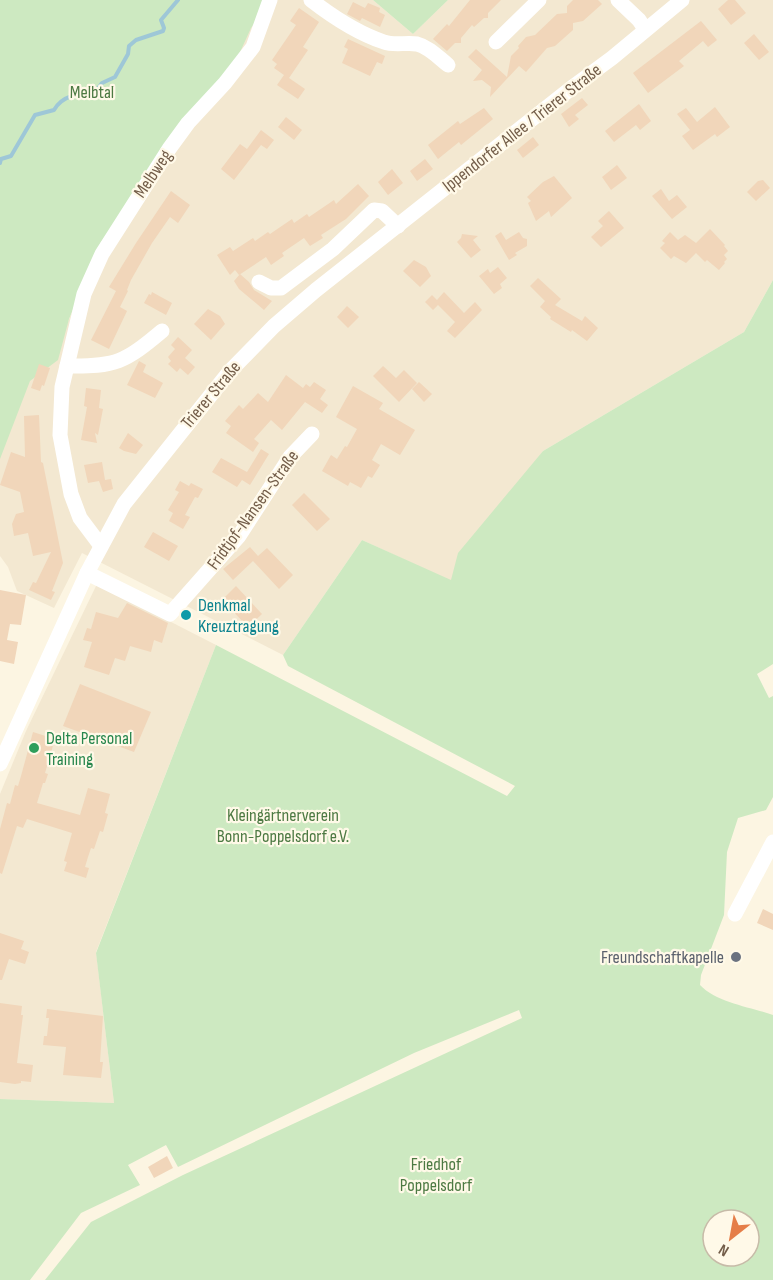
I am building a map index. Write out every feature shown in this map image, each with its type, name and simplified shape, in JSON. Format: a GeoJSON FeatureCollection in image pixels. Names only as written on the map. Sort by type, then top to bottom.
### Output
{"type":"FeatureCollection","features":[{"type":"Feature","properties":{"kind":"street","name":"Melbweg"},"geometry":{"type":"LineString","coordinates":[[101,546],[80,518],[64,463],[60,435],[60,408],[67,366],[84,294],[102,254],[141,190],[188,123],[225,83],[253,47],[270,0]]}},
{"type":"Feature","properties":{"kind":"street"},"geometry":{"type":"LineString","coordinates":[[311,0],[337,19],[366,34],[387,43],[415,44],[427,48],[448,65]]}},
{"type":"Feature","properties":{"kind":"street"},"geometry":{"type":"LineString","coordinates":[[496,42],[539,0]]}},
{"type":"Feature","properties":{"kind":"street"},"geometry":{"type":"LineString","coordinates":[[618,0],[645,29]]}},
{"type":"Feature","properties":{"kind":"street","name":"Ippendorfer Allee / Trierer Straße"},"geometry":{"type":"LineString","coordinates":[[398,225],[610,60],[682,0]]}},
{"type":"Feature","properties":{"kind":"street"},"geometry":{"type":"LineString","coordinates":[[259,282],[271,288],[281,288],[333,249],[374,210],[382,211],[398,225]]}},
{"type":"Feature","properties":{"kind":"street","name":"Trierer Straße"},"geometry":{"type":"LineString","coordinates":[[0,764],[87,573],[124,504],[137,486],[243,357],[274,326],[398,225]]}},
{"type":"Feature","properties":{"kind":"street"},"geometry":{"type":"LineString","coordinates":[[67,366],[111,364],[136,352],[162,331]]}},
{"type":"Feature","properties":{"kind":"street","name":"Fridtjof-Nansen-Straße"},"geometry":{"type":"LineString","coordinates":[[87,573],[170,614],[239,536],[290,457],[312,434]]}},
{"type":"Feature","properties":{"kind":"street"},"geometry":{"type":"LineString","coordinates":[[735,914],[773,842]]}},
{"type":"Feature","properties":{"kind":"shaded area"},"geometry":{"type":"Polygon","coordinates":[[[272,0],[373,0],[413,34],[448,0],[773,0],[773,280],[744,332],[543,451],[451,581],[362,540],[283,655],[82,553],[54,608],[17,591],[8,567],[0,556],[0,430],[25,333],[65,329],[101,242],[162,144],[272,0]]]}},
{"type":"Feature","properties":{"kind":"shaded area"},"geometry":{"type":"Polygon","coordinates":[[[97,584],[216,645],[96,952],[114,1103],[0,1099],[0,794],[26,731],[97,584]]]}},
{"type":"Feature","properties":{"kind":"green space","name":"Melbtal"},"geometry":{"type":"Polygon","coordinates":[[[0,0],[272,0],[251,28],[236,61],[101,242],[69,319],[58,360],[30,381],[0,459],[0,0]]]}},
{"type":"Feature","properties":{"kind":"green space"},"geometry":{"type":"Polygon","coordinates":[[[373,0],[448,0],[413,34],[373,0]]]}},
{"type":"Feature","properties":{"kind":"green space"},"geometry":{"type":"Polygon","coordinates":[[[773,280],[773,664],[757,674],[769,698],[773,696],[773,797],[766,810],[738,818],[727,852],[724,915],[701,975],[700,985],[715,996],[773,1015],[773,1280],[45,1280],[91,1222],[183,1175],[522,1018],[519,1010],[414,1053],[178,1167],[166,1145],[128,1165],[140,1185],[81,1213],[30,1280],[0,1280],[0,1099],[114,1103],[96,953],[216,645],[507,796],[515,786],[288,666],[283,655],[362,540],[451,580],[458,553],[543,451],[744,332],[773,280]]]}},
{"type":"Feature","properties":{"kind":"building"},"geometry":{"type":"Polygon","coordinates":[[[470,0],[501,0],[488,13],[488,18],[484,18],[474,27],[472,25],[461,38],[461,43],[455,43],[447,51],[433,39],[447,24],[449,26],[470,0]]]}},
{"type":"Feature","properties":{"kind":"building"},"geometry":{"type":"Polygon","coordinates":[[[573,0],[598,0],[602,4],[583,21],[573,23],[573,30],[555,46],[547,48],[526,72],[519,66],[490,97],[491,87],[482,80],[473,81],[482,70],[468,57],[476,49],[507,77],[511,56],[519,48],[518,46],[526,37],[535,35],[557,14],[567,13],[567,6],[573,0]]]}},
{"type":"Feature","properties":{"kind":"building"},"geometry":{"type":"Polygon","coordinates":[[[728,0],[735,0],[746,13],[731,25],[718,9],[728,0]]]}},
{"type":"Feature","properties":{"kind":"building"},"geometry":{"type":"Polygon","coordinates":[[[353,2],[365,8],[368,3],[380,8],[379,12],[385,15],[380,27],[347,14],[353,2]]]}},
{"type":"Feature","properties":{"kind":"building"},"geometry":{"type":"Polygon","coordinates":[[[299,8],[319,22],[303,47],[308,50],[289,78],[305,89],[298,99],[277,85],[284,75],[274,68],[277,64],[272,60],[296,25],[290,21],[299,8]]]}},
{"type":"Feature","properties":{"kind":"building"},"geometry":{"type":"Polygon","coordinates":[[[701,21],[717,40],[708,47],[703,41],[679,61],[684,66],[648,93],[633,73],[701,21]]]}},
{"type":"Feature","properties":{"kind":"building"},"geometry":{"type":"Polygon","coordinates":[[[754,34],[769,52],[759,60],[744,43],[754,34]]]}},
{"type":"Feature","properties":{"kind":"building"},"geometry":{"type":"Polygon","coordinates":[[[348,39],[385,56],[382,64],[377,62],[370,76],[342,63],[348,49],[344,47],[348,39]]]}},
{"type":"Feature","properties":{"kind":"building"},"geometry":{"type":"Polygon","coordinates":[[[582,98],[588,105],[575,115],[579,119],[569,127],[561,114],[582,98]]]}},
{"type":"Feature","properties":{"kind":"building"},"geometry":{"type":"Polygon","coordinates":[[[639,104],[651,121],[640,130],[636,125],[614,142],[605,131],[639,104]]]}},
{"type":"Feature","properties":{"kind":"building"},"geometry":{"type":"Polygon","coordinates":[[[715,107],[730,127],[717,137],[715,134],[693,150],[682,136],[690,130],[677,114],[686,108],[697,122],[715,107]]]}},
{"type":"Feature","properties":{"kind":"building"},"geometry":{"type":"Polygon","coordinates":[[[484,108],[493,119],[461,145],[459,142],[438,159],[428,145],[458,121],[460,124],[484,108]]]}},
{"type":"Feature","properties":{"kind":"building"},"geometry":{"type":"Polygon","coordinates":[[[286,117],[302,130],[294,140],[278,127],[286,117]]]}},
{"type":"Feature","properties":{"kind":"building"},"geometry":{"type":"Polygon","coordinates":[[[261,130],[274,140],[267,149],[261,145],[234,180],[221,169],[240,144],[247,149],[261,130]]]}},
{"type":"Feature","properties":{"kind":"building"},"geometry":{"type":"Polygon","coordinates":[[[533,137],[539,145],[523,158],[517,150],[533,137]]]}},
{"type":"Feature","properties":{"kind":"building"},"geometry":{"type":"Polygon","coordinates":[[[425,159],[433,169],[417,181],[410,171],[425,159]]]}},
{"type":"Feature","properties":{"kind":"building"},"geometry":{"type":"Polygon","coordinates":[[[617,165],[627,178],[611,190],[602,177],[617,165]]]}},
{"type":"Feature","properties":{"kind":"building"},"geometry":{"type":"Polygon","coordinates":[[[392,169],[403,183],[388,195],[378,182],[392,169]]]}},
{"type":"Feature","properties":{"kind":"building"},"geometry":{"type":"Polygon","coordinates":[[[554,176],[572,198],[551,217],[549,211],[536,221],[528,203],[531,201],[527,197],[543,182],[554,176]]]}},
{"type":"Feature","properties":{"kind":"building"},"geometry":{"type":"Polygon","coordinates":[[[763,180],[770,188],[756,201],[747,192],[758,181],[763,180]]]}},
{"type":"Feature","properties":{"kind":"building"},"geometry":{"type":"Polygon","coordinates":[[[358,184],[369,196],[346,219],[321,235],[323,238],[310,246],[304,238],[282,253],[284,256],[271,265],[266,257],[239,275],[235,270],[230,275],[217,255],[230,247],[233,251],[253,238],[255,241],[268,232],[270,234],[292,219],[294,223],[307,214],[309,217],[334,200],[336,204],[358,184]]]}},
{"type":"Feature","properties":{"kind":"building"},"geometry":{"type":"Polygon","coordinates":[[[661,189],[669,201],[677,195],[687,207],[672,219],[652,196],[661,189]]]}},
{"type":"Feature","properties":{"kind":"building"},"geometry":{"type":"Polygon","coordinates":[[[171,191],[190,205],[178,223],[170,217],[131,280],[120,307],[127,311],[109,349],[91,340],[116,291],[109,287],[171,191]]]}},
{"type":"Feature","properties":{"kind":"building"},"geometry":{"type":"Polygon","coordinates":[[[609,211],[624,228],[601,247],[591,237],[603,226],[598,221],[609,211]]]}},
{"type":"Feature","properties":{"kind":"building"},"geometry":{"type":"Polygon","coordinates":[[[710,229],[728,251],[724,255],[727,259],[719,270],[707,260],[705,262],[696,253],[686,263],[674,256],[671,259],[660,248],[665,243],[662,241],[670,232],[678,240],[685,235],[696,243],[710,229]]]}},
{"type":"Feature","properties":{"kind":"building"},"geometry":{"type":"Polygon","coordinates":[[[501,232],[506,240],[519,232],[523,238],[527,239],[527,246],[515,253],[517,255],[509,260],[495,236],[501,232]]]}},
{"type":"Feature","properties":{"kind":"building"},"geometry":{"type":"Polygon","coordinates":[[[462,234],[478,236],[473,240],[481,250],[471,258],[457,242],[462,234]]]}},
{"type":"Feature","properties":{"kind":"building"},"geometry":{"type":"Polygon","coordinates":[[[414,260],[426,267],[431,276],[420,287],[403,271],[414,260]]]}},
{"type":"Feature","properties":{"kind":"building"},"geometry":{"type":"Polygon","coordinates":[[[498,267],[507,278],[500,284],[502,288],[494,294],[479,276],[488,269],[490,273],[498,267]]]}},
{"type":"Feature","properties":{"kind":"building"},"geometry":{"type":"Polygon","coordinates":[[[240,274],[254,290],[272,301],[264,310],[239,289],[234,281],[240,274]]]}},
{"type":"Feature","properties":{"kind":"building"},"geometry":{"type":"Polygon","coordinates":[[[538,278],[561,299],[555,305],[582,321],[585,316],[598,328],[587,341],[550,319],[551,317],[540,307],[545,301],[530,286],[538,278]]]}},
{"type":"Feature","properties":{"kind":"building"},"geometry":{"type":"Polygon","coordinates":[[[152,292],[172,303],[166,315],[144,303],[152,292]]]}},
{"type":"Feature","properties":{"kind":"building"},"geometry":{"type":"Polygon","coordinates":[[[444,292],[464,313],[475,302],[482,310],[455,338],[447,331],[455,322],[438,305],[433,310],[425,302],[432,295],[437,300],[444,292]]]}},
{"type":"Feature","properties":{"kind":"building"},"geometry":{"type":"Polygon","coordinates":[[[347,306],[359,317],[348,328],[337,317],[347,306]]]}},
{"type":"Feature","properties":{"kind":"building"},"geometry":{"type":"Polygon","coordinates":[[[208,309],[220,316],[225,324],[211,340],[194,324],[208,309]]]}},
{"type":"Feature","properties":{"kind":"building"},"geometry":{"type":"Polygon","coordinates":[[[178,337],[192,350],[185,358],[195,367],[188,375],[180,368],[177,372],[168,364],[171,361],[168,357],[175,349],[171,345],[178,337]]]}},
{"type":"Feature","properties":{"kind":"building"},"geometry":{"type":"Polygon","coordinates":[[[139,361],[146,365],[143,372],[163,383],[155,398],[127,385],[139,361]]]}},
{"type":"Feature","properties":{"kind":"building"},"geometry":{"type":"Polygon","coordinates":[[[39,364],[50,368],[40,391],[31,388],[39,364]]]}},
{"type":"Feature","properties":{"kind":"building"},"geometry":{"type":"Polygon","coordinates":[[[383,366],[396,378],[404,370],[417,383],[399,402],[373,376],[383,366]]]}},
{"type":"Feature","properties":{"kind":"building"},"geometry":{"type":"Polygon","coordinates":[[[286,375],[303,388],[306,384],[310,387],[314,382],[326,390],[320,399],[328,405],[322,413],[305,402],[282,430],[271,420],[254,439],[259,443],[253,452],[226,433],[231,426],[225,421],[239,405],[243,409],[258,393],[268,402],[286,375]]]}},
{"type":"Feature","properties":{"kind":"building"},"geometry":{"type":"Polygon","coordinates":[[[419,382],[432,394],[424,402],[412,389],[419,382]]]}},
{"type":"Feature","properties":{"kind":"building"},"geometry":{"type":"Polygon","coordinates":[[[353,386],[383,403],[379,409],[415,430],[400,455],[381,444],[372,460],[380,465],[372,478],[368,476],[361,488],[350,482],[348,486],[322,471],[331,455],[337,459],[345,446],[347,447],[357,429],[336,417],[353,386]]]}},
{"type":"Feature","properties":{"kind":"building"},"geometry":{"type":"Polygon","coordinates":[[[86,388],[101,390],[99,408],[103,409],[98,435],[95,433],[97,443],[81,440],[87,407],[84,406],[86,388]]]}},
{"type":"Feature","properties":{"kind":"building"},"geometry":{"type":"Polygon","coordinates":[[[39,415],[41,462],[63,563],[52,591],[55,592],[51,600],[29,590],[33,582],[36,583],[51,552],[33,556],[28,533],[14,536],[12,524],[16,514],[24,512],[20,492],[0,485],[11,452],[25,457],[24,416],[39,415]]]}},
{"type":"Feature","properties":{"kind":"building"},"geometry":{"type":"Polygon","coordinates":[[[128,433],[143,445],[136,454],[119,448],[128,433]]]}},
{"type":"Feature","properties":{"kind":"building"},"geometry":{"type":"Polygon","coordinates":[[[261,449],[269,454],[250,485],[242,480],[237,487],[212,472],[221,458],[247,472],[261,449]]]}},
{"type":"Feature","properties":{"kind":"building"},"geometry":{"type":"Polygon","coordinates":[[[102,462],[105,480],[111,479],[113,489],[103,492],[99,481],[88,483],[84,465],[102,462]]]}},
{"type":"Feature","properties":{"kind":"building"},"geometry":{"type":"Polygon","coordinates":[[[180,481],[203,489],[198,498],[195,497],[185,515],[190,517],[183,529],[169,521],[173,513],[168,510],[179,492],[175,490],[180,481]]]}},
{"type":"Feature","properties":{"kind":"building"},"geometry":{"type":"Polygon","coordinates":[[[304,493],[330,519],[317,531],[292,505],[304,493]]]}},
{"type":"Feature","properties":{"kind":"building"},"geometry":{"type":"Polygon","coordinates":[[[153,532],[178,546],[169,561],[144,547],[153,532]]]}},
{"type":"Feature","properties":{"kind":"building"},"geometry":{"type":"Polygon","coordinates":[[[250,547],[258,556],[267,548],[293,575],[279,589],[253,561],[233,580],[223,569],[250,547]]]}},
{"type":"Feature","properties":{"kind":"building"},"geometry":{"type":"Polygon","coordinates":[[[236,586],[262,614],[248,627],[222,600],[236,586]]]}},
{"type":"Feature","properties":{"kind":"building"},"geometry":{"type":"Polygon","coordinates":[[[0,590],[26,595],[21,625],[10,624],[7,640],[18,642],[14,664],[0,661],[0,590]]]}},
{"type":"Feature","properties":{"kind":"building"},"geometry":{"type":"Polygon","coordinates":[[[127,603],[168,623],[162,643],[154,640],[151,652],[130,646],[125,661],[115,658],[109,675],[84,667],[92,642],[83,640],[87,628],[91,629],[96,612],[118,618],[127,603]]]}},
{"type":"Feature","properties":{"kind":"building"},"geometry":{"type":"Polygon","coordinates":[[[80,684],[151,712],[134,752],[63,726],[80,684]]]}},
{"type":"Feature","properties":{"kind":"building"},"geometry":{"type":"Polygon","coordinates":[[[33,732],[55,739],[45,773],[48,774],[37,803],[80,815],[88,788],[110,794],[103,832],[100,831],[94,849],[91,848],[85,867],[89,868],[86,878],[64,871],[67,862],[64,861],[72,833],[27,819],[23,828],[17,826],[2,874],[0,873],[0,829],[7,803],[10,804],[15,785],[18,786],[33,732]]]}},
{"type":"Feature","properties":{"kind":"building"},"geometry":{"type":"Polygon","coordinates":[[[763,909],[773,914],[773,930],[757,923],[763,909]]]}},
{"type":"Feature","properties":{"kind":"building"},"geometry":{"type":"Polygon","coordinates":[[[0,933],[24,941],[21,949],[29,952],[25,964],[9,959],[2,980],[0,980],[0,933]]]}},
{"type":"Feature","properties":{"kind":"building"},"geometry":{"type":"Polygon","coordinates":[[[0,1003],[22,1006],[17,1063],[33,1065],[31,1082],[21,1081],[15,1084],[0,1082],[0,1003]]]}},
{"type":"Feature","properties":{"kind":"building"},"geometry":{"type":"Polygon","coordinates":[[[47,1009],[103,1016],[101,1078],[63,1075],[66,1047],[43,1045],[44,1036],[47,1036],[49,1018],[46,1018],[47,1009]]]}},
{"type":"Feature","properties":{"kind":"building"},"geometry":{"type":"Polygon","coordinates":[[[167,1156],[173,1168],[154,1178],[148,1167],[167,1156]]]}},
{"type":"Feature","properties":{"kind":"waterway"},"geometry":{"type":"LineString","coordinates":[[0,163],[1,159],[11,156],[35,115],[54,110],[57,105],[71,96],[93,95],[102,83],[115,77],[128,54],[129,46],[136,40],[163,31],[161,20],[178,0]]}},
{"type":"Feature","properties":{"kind":"place","name":"Denkmal Kreuztragung"},"geometry":{"type":"Point","coordinates":[186,615]}},
{"type":"Feature","properties":{"kind":"place","name":"Delta Personal Training"},"geometry":{"type":"Point","coordinates":[34,748]}},
{"type":"Feature","properties":{"kind":"place","name":"Freundschaftkapelle"},"geometry":{"type":"Point","coordinates":[736,957]}},
{"type":"Feature","properties":{"kind":"park label","name":"Kleingärtnerverein Bonn-Poppelsdorf e.V."},"geometry":{"type":"Point","coordinates":[283,825]}},
{"type":"Feature","properties":{"kind":"park label","name":"Friedhof Poppelsdorf"},"geometry":{"type":"Point","coordinates":[436,1174]}}]}
